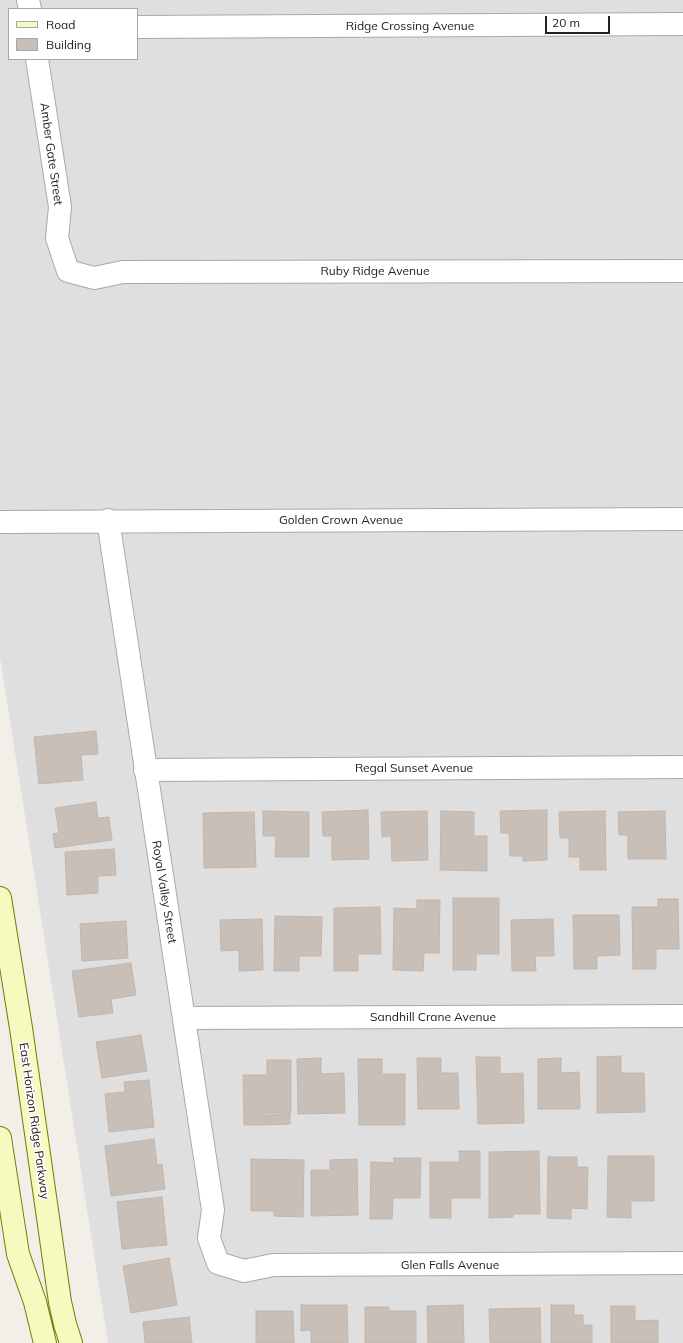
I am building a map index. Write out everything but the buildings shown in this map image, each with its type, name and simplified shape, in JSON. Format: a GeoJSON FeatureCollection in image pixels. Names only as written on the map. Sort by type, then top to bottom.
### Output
{"type":"FeatureCollection","features":[{"type":"Feature","properties":{"kind":"main road","name":"East Horizon Ridge Parkway"},"geometry":{"type":"LineString","coordinates":[[0,898],[21,1028],[60,1302],[64,1324],[71,1343]]}},
{"type":"Feature","properties":{"kind":"main road"},"geometry":{"type":"LineString","coordinates":[[0,1138],[18,1254],[35,1302],[45,1343]]}},
{"type":"Feature","properties":{"kind":"street","name":"Ridge Crossing Avenue"},"geometry":{"type":"LineString","coordinates":[[138,27],[683,24]]}},
{"type":"Feature","properties":{"kind":"street","name":"Amber Gate Street"},"geometry":{"type":"LineString","coordinates":[[37,60],[60,207],[58,238],[68,271]]}},
{"type":"Feature","properties":{"kind":"street","name":"Ruby Ridge Avenue"},"geometry":{"type":"LineString","coordinates":[[68,271],[94,278],[123,272],[683,271]]}},
{"type":"Feature","properties":{"kind":"street","name":"Golden Crown Avenue"},"geometry":{"type":"LineString","coordinates":[[0,522],[108,520],[683,519]]}},
{"type":"Feature","properties":{"kind":"street","name":"Royal Valley Street"},"geometry":{"type":"LineString","coordinates":[[108,520],[213,1210],[209,1238],[218,1263]]}},
{"type":"Feature","properties":{"kind":"street","name":"Regal Sunset Avenue"},"geometry":{"type":"LineString","coordinates":[[145,770],[683,767]]}},
{"type":"Feature","properties":{"kind":"street","name":"Sandhill Crane Avenue"},"geometry":{"type":"LineString","coordinates":[[184,1018],[683,1016]]}},
{"type":"Feature","properties":{"kind":"street","name":"Glen Falls Avenue"},"geometry":{"type":"LineString","coordinates":[[218,1263],[244,1271],[273,1265],[683,1263]]}},
{"type":"Feature","properties":{"kind":"shaded area"},"geometry":{"type":"Polygon","coordinates":[[[0,0],[683,0],[683,1343],[108,1343],[0,657],[0,0]]]}}]}
